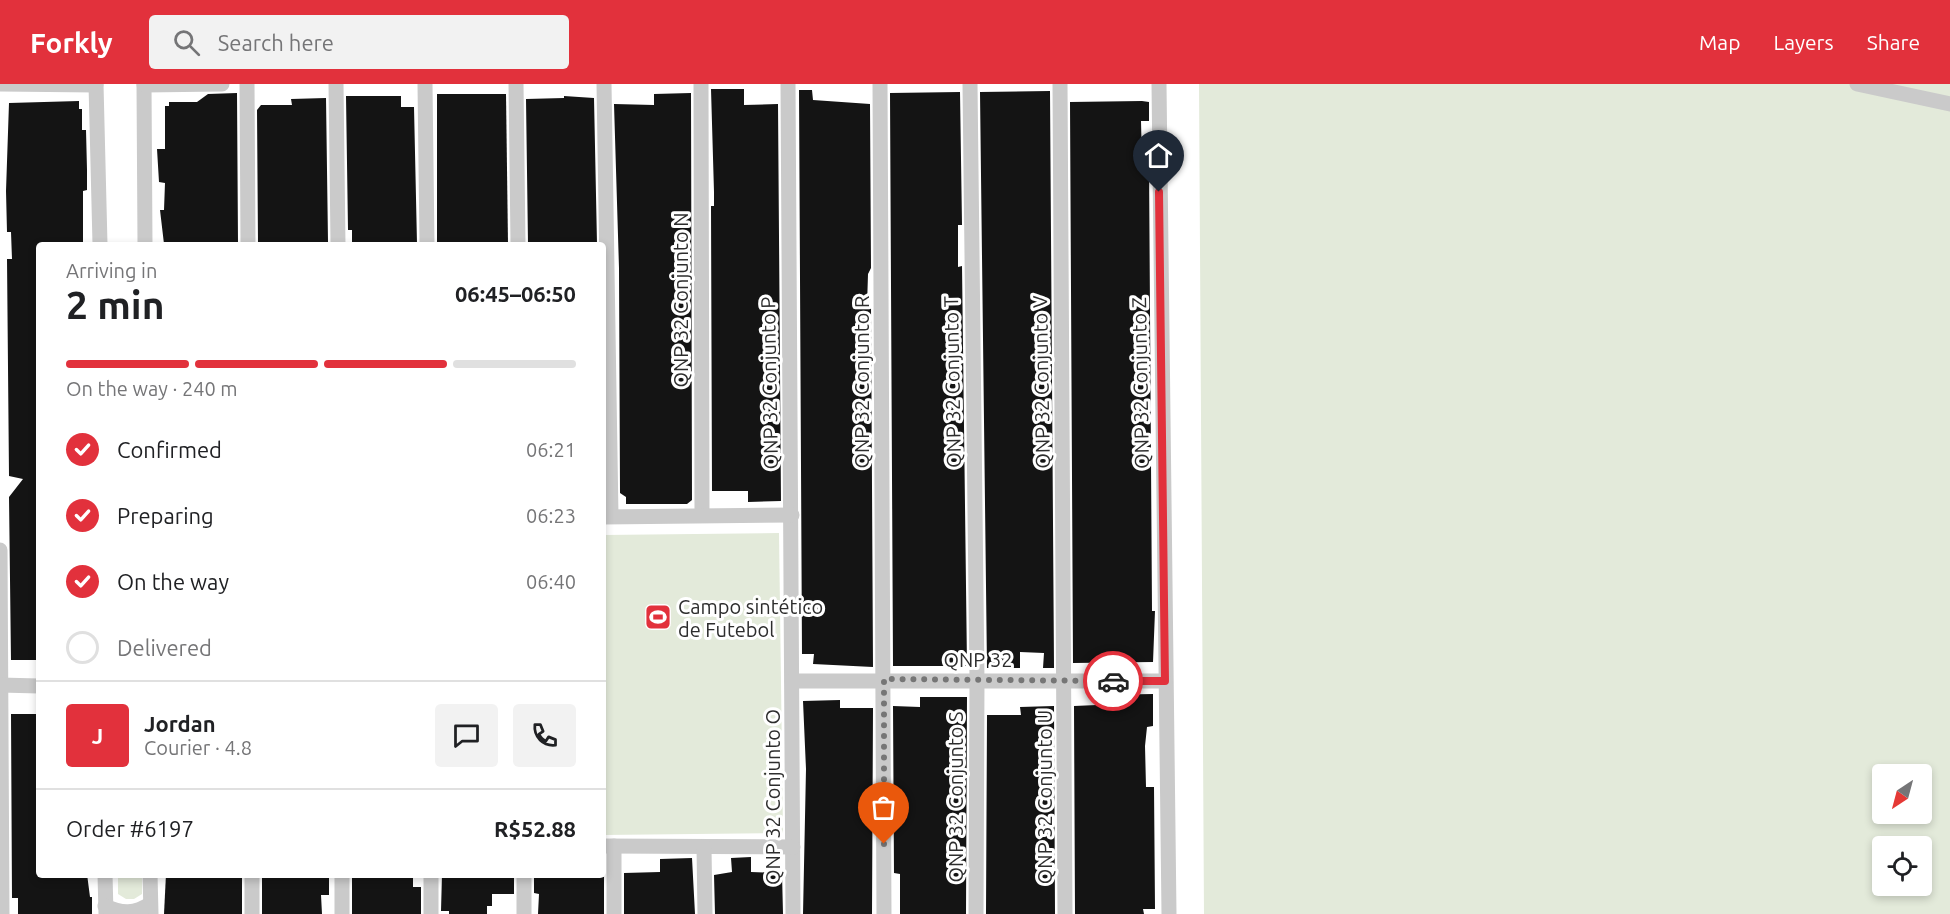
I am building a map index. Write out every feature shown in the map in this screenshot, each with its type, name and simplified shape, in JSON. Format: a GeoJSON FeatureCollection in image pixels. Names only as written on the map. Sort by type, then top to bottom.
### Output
{"type":"FeatureCollection","features":[{"type":"Feature","properties":{"kind":"street"},"geometry":{"type":"LineString","coordinates":[[0,84],[96,84],[100,242]]}},
{"type":"Feature","properties":{"kind":"street"},"geometry":{"type":"LineString","coordinates":[[146,242],[144,85],[222,84]]}},
{"type":"Feature","properties":{"kind":"street"},"geometry":{"type":"LineString","coordinates":[[247,84],[248,242]]}},
{"type":"Feature","properties":{"kind":"street"},"geometry":{"type":"LineString","coordinates":[[336,84],[338,242]]}},
{"type":"Feature","properties":{"kind":"street"},"geometry":{"type":"LineString","coordinates":[[425,84],[427,242]]}},
{"type":"Feature","properties":{"kind":"street"},"geometry":{"type":"LineString","coordinates":[[516,84],[518,242]]}},
{"type":"Feature","properties":{"kind":"street"},"geometry":{"type":"LineString","coordinates":[[604,84],[605,242]]}},
{"type":"Feature","properties":{"kind":"street","name":"QNP 32 Conjunto N"},"geometry":{"type":"LineString","coordinates":[[701,84],[702,515]]}},
{"type":"Feature","properties":{"kind":"street","name":"QNP 32 Conjunto P"},"geometry":{"type":"LineString","coordinates":[[789,84],[792,681]]}},
{"type":"Feature","properties":{"kind":"street","name":"QNP 32 Conjunto R"},"geometry":{"type":"LineString","coordinates":[[880,84],[884,914]]}},
{"type":"Feature","properties":{"kind":"street","name":"QNP 32 Conjunto T"},"geometry":{"type":"LineString","coordinates":[[970,84],[977,680]]}},
{"type":"Feature","properties":{"kind":"street","name":"QNP 32 Conjunto V"},"geometry":{"type":"LineString","coordinates":[[1060,84],[1064,680]]}},
{"type":"Feature","properties":{"kind":"street","name":"QNP 32 Conjunto Z"},"geometry":{"type":"LineString","coordinates":[[1159,84],[1169,914]]}},
{"type":"Feature","properties":{"kind":"street"},"geometry":{"type":"LineString","coordinates":[[1857,84],[1950,104]]}},
{"type":"Feature","properties":{"kind":"street"},"geometry":{"type":"LineString","coordinates":[[606,373],[607,517],[792,515]]}},
{"type":"Feature","properties":{"kind":"street"},"geometry":{"type":"LineString","coordinates":[[0,550],[2,914]]}},
{"type":"Feature","properties":{"kind":"street","name":"QNP 32"},"geometry":{"type":"LineString","coordinates":[[792,681],[884,679],[1165,681]]}},
{"type":"Feature","properties":{"kind":"street","name":"QNP 32 Conjunto S"},"geometry":{"type":"LineString","coordinates":[[976,914],[977,680]]}},
{"type":"Feature","properties":{"kind":"street","name":"QNP 32 Conjunto U"},"geometry":{"type":"LineString","coordinates":[[1064,680],[1065,914]]}},
{"type":"Feature","properties":{"kind":"street","name":"QNP 32 Conjunto O"},"geometry":{"type":"LineString","coordinates":[[792,681],[793,914]]}},
{"type":"Feature","properties":{"kind":"street"},"geometry":{"type":"LineString","coordinates":[[0,686],[36,686]]}},
{"type":"Feature","properties":{"kind":"street"},"geometry":{"type":"LineString","coordinates":[[615,914],[608,846],[792,847]]}},
{"type":"Feature","properties":{"kind":"street"},"geometry":{"type":"LineString","coordinates":[[704,847],[705,914]]}},
{"type":"Feature","properties":{"kind":"street"},"geometry":{"type":"LineString","coordinates":[[105,878],[105,910],[128,914],[151,909],[150,878]]}},
{"type":"Feature","properties":{"kind":"street"},"geometry":{"type":"LineString","coordinates":[[252,878],[252,914]]}},
{"type":"Feature","properties":{"kind":"street"},"geometry":{"type":"LineString","coordinates":[[342,878],[342,914]]}},
{"type":"Feature","properties":{"kind":"street"},"geometry":{"type":"LineString","coordinates":[[431,878],[431,914]]}},
{"type":"Feature","properties":{"kind":"street"},"geometry":{"type":"LineString","coordinates":[[524,878],[524,914]]}},
{"type":"Feature","properties":{"kind":"green space"},"geometry":{"type":"Polygon","coordinates":[[[1199,84],[1950,84],[1950,914],[1204,914],[1199,84]]]}},
{"type":"Feature","properties":{"kind":"green space"},"geometry":{"type":"Polygon","coordinates":[[[779,533],[783,833],[606,835],[606,535],[779,533]]]}},
{"type":"Feature","properties":{"kind":"green space"},"geometry":{"type":"Polygon","coordinates":[[[118,878],[142,878],[142,894],[134,899],[126,899],[118,894],[118,878]]]}},
{"type":"Feature","properties":{"kind":"building"},"geometry":{"type":"Polygon","coordinates":[[[711,89],[744,89],[744,105],[778,104],[781,501],[748,502],[748,491],[712,491],[711,206],[714,206],[714,192],[711,89]]]}},
{"type":"Feature","properties":{"kind":"building"},"geometry":{"type":"Polygon","coordinates":[[[799,90],[812,90],[813,100],[870,104],[871,268],[868,274],[867,306],[871,307],[873,667],[813,664],[814,654],[802,654],[799,90]]]}},
{"type":"Feature","properties":{"kind":"building"},"geometry":{"type":"Polygon","coordinates":[[[1050,91],[1054,668],[1043,668],[1044,653],[1020,652],[1020,668],[987,668],[980,92],[1050,91]]]}},
{"type":"Feature","properties":{"kind":"building"},"geometry":{"type":"Polygon","coordinates":[[[960,92],[962,225],[958,225],[958,267],[962,266],[967,666],[893,666],[890,93],[960,92]]]}},
{"type":"Feature","properties":{"kind":"building"},"geometry":{"type":"Polygon","coordinates":[[[237,93],[238,242],[164,242],[160,210],[164,210],[165,183],[159,182],[157,149],[165,149],[165,106],[169,106],[169,102],[197,102],[208,94],[237,93]]]}},
{"type":"Feature","properties":{"kind":"building"},"geometry":{"type":"Polygon","coordinates":[[[691,93],[692,500],[687,504],[626,504],[626,497],[620,493],[619,268],[614,104],[654,105],[654,94],[691,93]]]}},
{"type":"Feature","properties":{"kind":"building"},"geometry":{"type":"Polygon","coordinates":[[[437,94],[506,94],[508,242],[437,242],[437,94]]]}},
{"type":"Feature","properties":{"kind":"building"},"geometry":{"type":"Polygon","coordinates":[[[346,96],[401,96],[401,107],[414,107],[417,242],[352,242],[352,230],[348,230],[346,96]]]}},
{"type":"Feature","properties":{"kind":"building"},"geometry":{"type":"Polygon","coordinates":[[[564,96],[594,98],[597,242],[528,242],[526,99],[564,98],[564,96]]]}},
{"type":"Feature","properties":{"kind":"building"},"geometry":{"type":"Polygon","coordinates":[[[326,98],[328,242],[258,242],[257,110],[261,105],[292,105],[291,99],[326,98]]]}},
{"type":"Feature","properties":{"kind":"building"},"geometry":{"type":"Polygon","coordinates":[[[79,101],[79,109],[82,109],[82,130],[86,130],[87,190],[83,191],[83,242],[36,242],[36,660],[11,660],[9,497],[23,479],[9,476],[7,259],[12,259],[11,232],[7,232],[6,191],[9,103],[79,101]]]}},
{"type":"Feature","properties":{"kind":"building"},"geometry":{"type":"Polygon","coordinates":[[[1070,102],[1149,102],[1149,121],[1141,121],[1142,162],[1149,162],[1152,611],[1155,611],[1153,662],[1073,663],[1070,102]]]}},
{"type":"Feature","properties":{"kind":"building"},"geometry":{"type":"Polygon","coordinates":[[[1153,694],[1153,726],[1147,727],[1145,746],[1146,787],[1154,787],[1155,909],[1143,909],[1144,914],[1075,914],[1074,706],[1097,705],[1098,695],[1153,694]]]}},
{"type":"Feature","properties":{"kind":"building"},"geometry":{"type":"Polygon","coordinates":[[[920,697],[967,697],[966,914],[900,914],[900,874],[894,873],[893,706],[920,707],[920,697]]]}},
{"type":"Feature","properties":{"kind":"building"},"geometry":{"type":"Polygon","coordinates":[[[840,700],[840,708],[873,708],[872,914],[803,914],[806,769],[803,701],[840,700]]]}},
{"type":"Feature","properties":{"kind":"building"},"geometry":{"type":"Polygon","coordinates":[[[1054,706],[1055,914],[986,914],[987,715],[1021,715],[1020,707],[1054,706]]]}},
{"type":"Feature","properties":{"kind":"building"},"geometry":{"type":"Polygon","coordinates":[[[11,714],[36,714],[36,878],[88,878],[90,897],[92,897],[92,914],[18,914],[18,898],[12,898],[11,714]]]}},
{"type":"Feature","properties":{"kind":"building"},"geometry":{"type":"Polygon","coordinates":[[[751,857],[751,872],[782,873],[783,914],[715,914],[714,875],[732,872],[731,858],[751,857]]]}},
{"type":"Feature","properties":{"kind":"building"},"geometry":{"type":"Polygon","coordinates":[[[692,858],[695,914],[624,914],[624,873],[660,872],[660,859],[692,858]]]}},
{"type":"Feature","properties":{"kind":"building"},"geometry":{"type":"Polygon","coordinates":[[[166,878],[242,878],[242,914],[164,914],[166,878]]]}},
{"type":"Feature","properties":{"kind":"building"},"geometry":{"type":"Polygon","coordinates":[[[262,878],[329,878],[329,895],[321,895],[322,914],[262,914],[262,878]]]}},
{"type":"Feature","properties":{"kind":"building"},"geometry":{"type":"Polygon","coordinates":[[[352,878],[413,878],[413,887],[421,887],[421,914],[352,914],[352,878]]]}},
{"type":"Feature","properties":{"kind":"building"},"geometry":{"type":"Polygon","coordinates":[[[442,878],[514,878],[514,894],[492,894],[492,906],[487,906],[487,914],[449,914],[449,911],[441,911],[442,878]]]}},
{"type":"Feature","properties":{"kind":"building"},"geometry":{"type":"Polygon","coordinates":[[[534,878],[604,878],[604,914],[538,914],[539,894],[534,893],[534,878]]]}},
{"type":"Feature","properties":{"kind":"way so far"},"geometry":{"type":"LineString","coordinates":[[884,844],[884,679],[1113,681]]}},
{"type":"Feature","properties":{"kind":"place","name":"Campo sintético de Futebol"},"geometry":{"type":"Point","coordinates":[658,617]}},
{"type":"Feature","properties":{"kind":"route"},"geometry":{"type":"LineString","coordinates":[[1113,681],[1165,681],[1159,192]]}}]}
